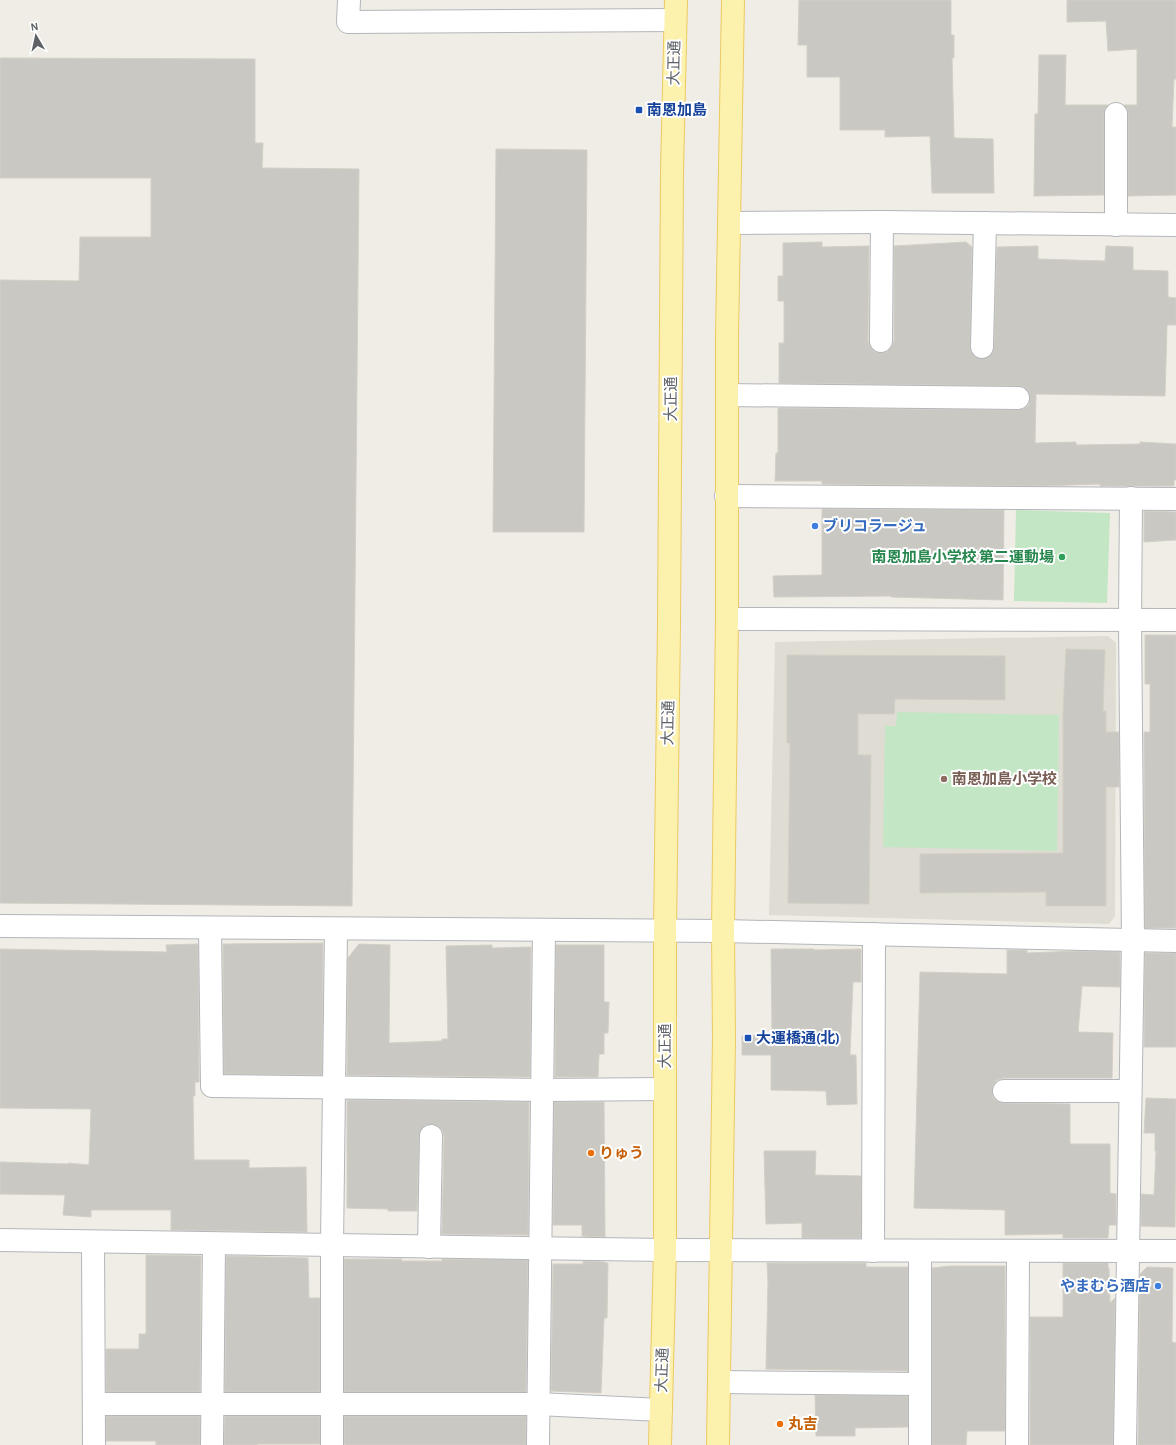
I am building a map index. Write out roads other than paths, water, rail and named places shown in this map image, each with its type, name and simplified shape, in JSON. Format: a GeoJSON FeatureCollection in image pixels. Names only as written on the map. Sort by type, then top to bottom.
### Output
{"type":"FeatureCollection","features":[{"type":"Feature","properties":{"kind":"main road"},"geometry":{"type":"LineString","coordinates":[[718,1445],[724,1038],[723,931],[727,395],[733,0]]}},
{"type":"Feature","properties":{"kind":"main road","name":"大正通"},"geometry":{"type":"LineString","coordinates":[[660,1445],[665,1250],[665,930],[672,180],[676,10]]}},
{"type":"Feature","properties":{"kind":"street"},"geometry":{"type":"LineString","coordinates":[[348,0],[348,22],[676,10]]}},
{"type":"Feature","properties":{"kind":"street"},"geometry":{"type":"LineString","coordinates":[[1116,114],[1116,225]]}},
{"type":"Feature","properties":{"kind":"street"},"geometry":{"type":"LineString","coordinates":[[729,223],[882,222],[1176,225]]}},
{"type":"Feature","properties":{"kind":"street"},"geometry":{"type":"LineString","coordinates":[[881,341],[882,222]]}},
{"type":"Feature","properties":{"kind":"street"},"geometry":{"type":"LineString","coordinates":[[982,347],[984,223]]}},
{"type":"Feature","properties":{"kind":"street"},"geometry":{"type":"LineString","coordinates":[[727,395],[1018,398]]}},
{"type":"Feature","properties":{"kind":"street"},"geometry":{"type":"LineString","coordinates":[[726,496],[1176,499]]}},
{"type":"Feature","properties":{"kind":"street"},"geometry":{"type":"LineString","coordinates":[[1124,1445],[1133,940],[1130,620],[1131,498]]}},
{"type":"Feature","properties":{"kind":"street"},"geometry":{"type":"LineString","coordinates":[[726,619],[1176,620]]}},
{"type":"Feature","properties":{"kind":"street"},"geometry":{"type":"LineString","coordinates":[[0,926],[665,930],[1176,941]]}},
{"type":"Feature","properties":{"kind":"street"},"geometry":{"type":"LineString","coordinates":[[210,928],[212,1086],[334,1089],[665,1089]]}},
{"type":"Feature","properties":{"kind":"street"},"geometry":{"type":"LineString","coordinates":[[332,1445],[332,1245],[336,928]]}},
{"type":"Feature","properties":{"kind":"street"},"geometry":{"type":"LineString","coordinates":[[538,1445],[544,930]]}},
{"type":"Feature","properties":{"kind":"street"},"geometry":{"type":"LineString","coordinates":[[873,1250],[874,934]]}},
{"type":"Feature","properties":{"kind":"street"},"geometry":{"type":"LineString","coordinates":[[1004,1091],[1130,1091]]}},
{"type":"Feature","properties":{"kind":"street"},"geometry":{"type":"LineString","coordinates":[[429,1246],[431,1136]]}},
{"type":"Feature","properties":{"kind":"street"},"geometry":{"type":"LineString","coordinates":[[0,1240],[665,1250],[1176,1251]]}},
{"type":"Feature","properties":{"kind":"street"},"geometry":{"type":"LineString","coordinates":[[93,1242],[94,1445]]}},
{"type":"Feature","properties":{"kind":"street"},"geometry":{"type":"LineString","coordinates":[[212,1445],[214,1244]]}},
{"type":"Feature","properties":{"kind":"street"},"geometry":{"type":"LineString","coordinates":[[920,1251],[920,1445]]}},
{"type":"Feature","properties":{"kind":"street"},"geometry":{"type":"LineString","coordinates":[[1017,1445],[1018,1251]]}},
{"type":"Feature","properties":{"kind":"street"},"geometry":{"type":"LineString","coordinates":[[719,1382],[920,1384]]}},
{"type":"Feature","properties":{"kind":"street"},"geometry":{"type":"LineString","coordinates":[[94,1404],[538,1404],[661,1410]]}},
{"type":"Feature","properties":{"kind":"place","name":"南恩加島"},"geometry":{"type":"Point","coordinates":[639,110]}},
{"type":"Feature","properties":{"kind":"place","name":"ブリコラージュ"},"geometry":{"type":"Point","coordinates":[815,526]}},
{"type":"Feature","properties":{"kind":"place","name":"南恩加島小学校 第二運動場"},"geometry":{"type":"Point","coordinates":[1062,557]}},
{"type":"Feature","properties":{"kind":"place","name":"南恩加島小学校"},"geometry":{"type":"Point","coordinates":[944,779]}},
{"type":"Feature","properties":{"kind":"place","name":"大運橋通(北)"},"geometry":{"type":"Point","coordinates":[748,1038]}},
{"type":"Feature","properties":{"kind":"place","name":"りゅう"},"geometry":{"type":"Point","coordinates":[591,1153]}},
{"type":"Feature","properties":{"kind":"place","name":"やまむら酒店"},"geometry":{"type":"Point","coordinates":[1158,1286]}},
{"type":"Feature","properties":{"kind":"place","name":"丸吉"},"geometry":{"type":"Point","coordinates":[780,1424]}}]}
